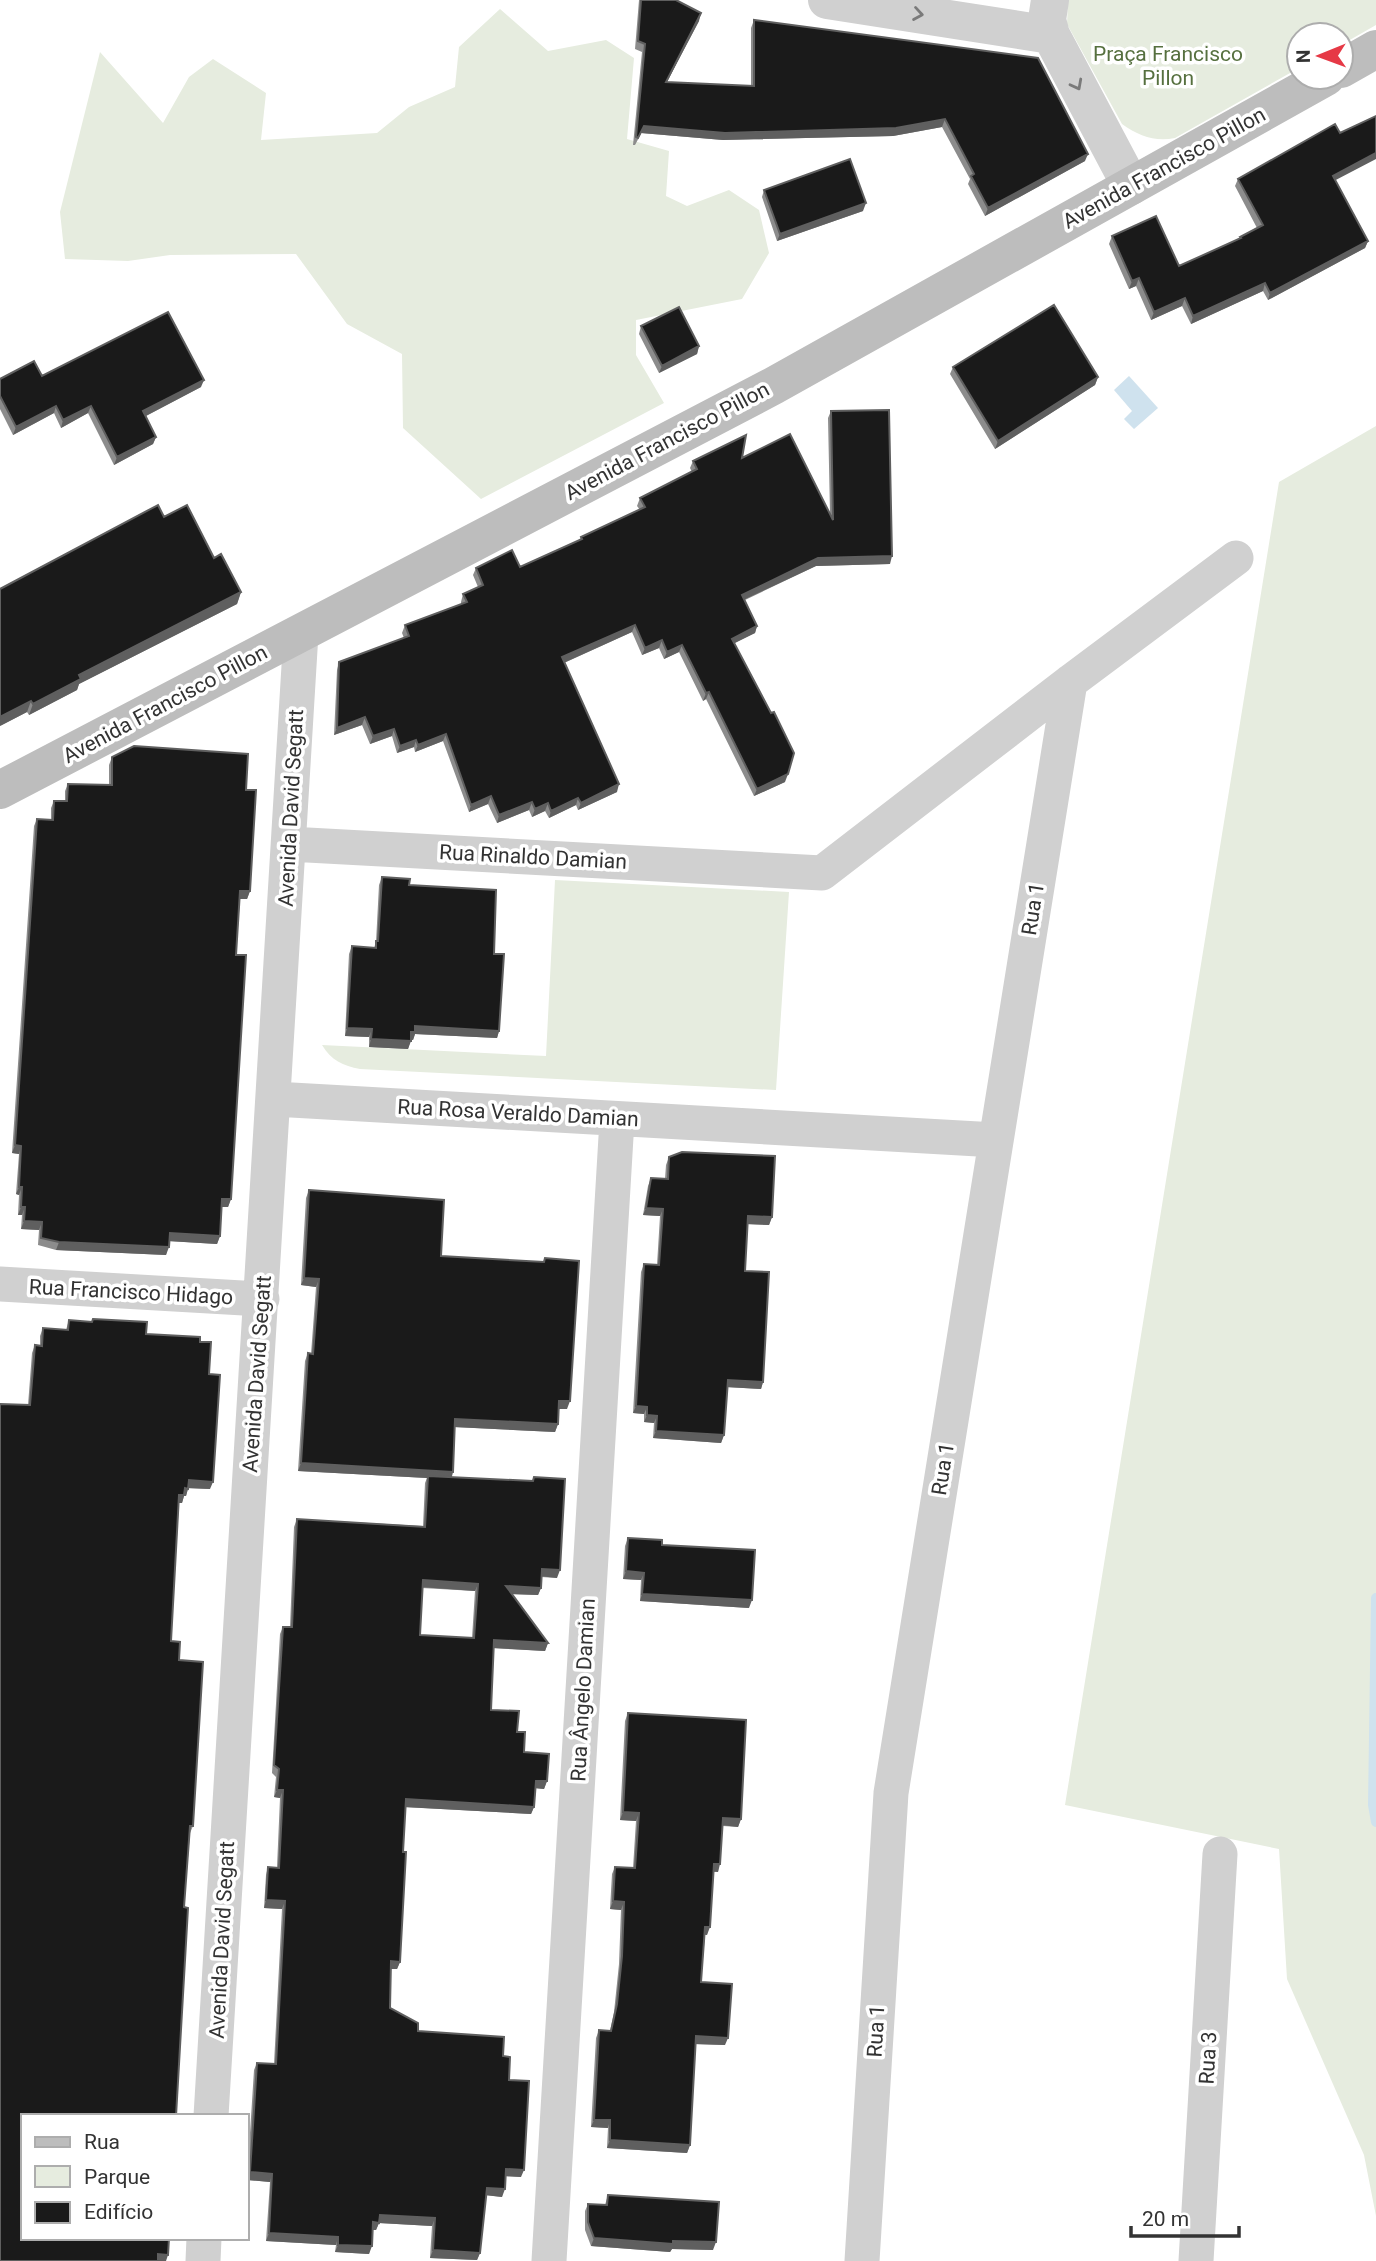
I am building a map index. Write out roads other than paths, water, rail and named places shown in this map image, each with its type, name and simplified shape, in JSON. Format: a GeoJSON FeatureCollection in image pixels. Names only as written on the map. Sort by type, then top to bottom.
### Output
{"type":"FeatureCollection","features":[{"type":"Feature","properties":{"kind":"main road"},"geometry":{"type":"LineString","coordinates":[[1355,61],[1376,50]]}},
{"type":"Feature","properties":{"kind":"main road","name":"Avenida Francisco Pillon"},"geometry":{"type":"LineString","coordinates":[[0,790],[773,386],[1301,91]]}},
{"type":"Feature","properties":{"kind":"street"},"geometry":{"type":"LineString","coordinates":[[827,0],[1050,18],[1131,186]]}},
{"type":"Feature","properties":{"kind":"street","name":"Rua Rinaldo Damian"},"geometry":{"type":"LineString","coordinates":[[289,844],[822,873],[1236,558]]}},
{"type":"Feature","properties":{"kind":"street","name":"Avenida David Segatt"},"geometry":{"type":"LineString","coordinates":[[211,2114],[301,633]]}},
{"type":"Feature","properties":{"kind":"street","name":"Rua 1"},"geometry":{"type":"LineString","coordinates":[[862,2261],[891,1793],[1070,682]]}},
{"type":"Feature","properties":{"kind":"street","name":"Rua Rosa Veraldo Damian"},"geometry":{"type":"LineString","coordinates":[[274,1099],[996,1140]]}},
{"type":"Feature","properties":{"kind":"street","name":"Rua Ângelo Damian"},"geometry":{"type":"LineString","coordinates":[[549,2261],[617,1119]]}},
{"type":"Feature","properties":{"kind":"street","name":"Rua Francisco Hidago"},"geometry":{"type":"LineString","coordinates":[[0,1284],[262,1299]]}},
{"type":"Feature","properties":{"kind":"street","name":"Rua 3"},"geometry":{"type":"LineString","coordinates":[[1196,2261],[1220,1854]]}},
{"type":"Feature","properties":{"kind":"street"},"geometry":{"type":"LineString","coordinates":[[203,2261],[204,2240]]}},
{"type":"Feature","properties":{"kind":"water"},"geometry":{"type":"Polygon","coordinates":[[[1129,376],[1158,408],[1134,429],[1124,419],[1132,411],[1114,390],[1129,376]]]}},
{"type":"Feature","properties":{"kind":"waterway"},"geometry":{"type":"LineString","coordinates":[[1376,1598],[1373,1805],[1376,1822]]}},
{"type":"Feature","properties":{"kind":"park label","name":"Praça Francisco Pillon"},"geometry":{"type":"Point","coordinates":[1168,66]}}]}
